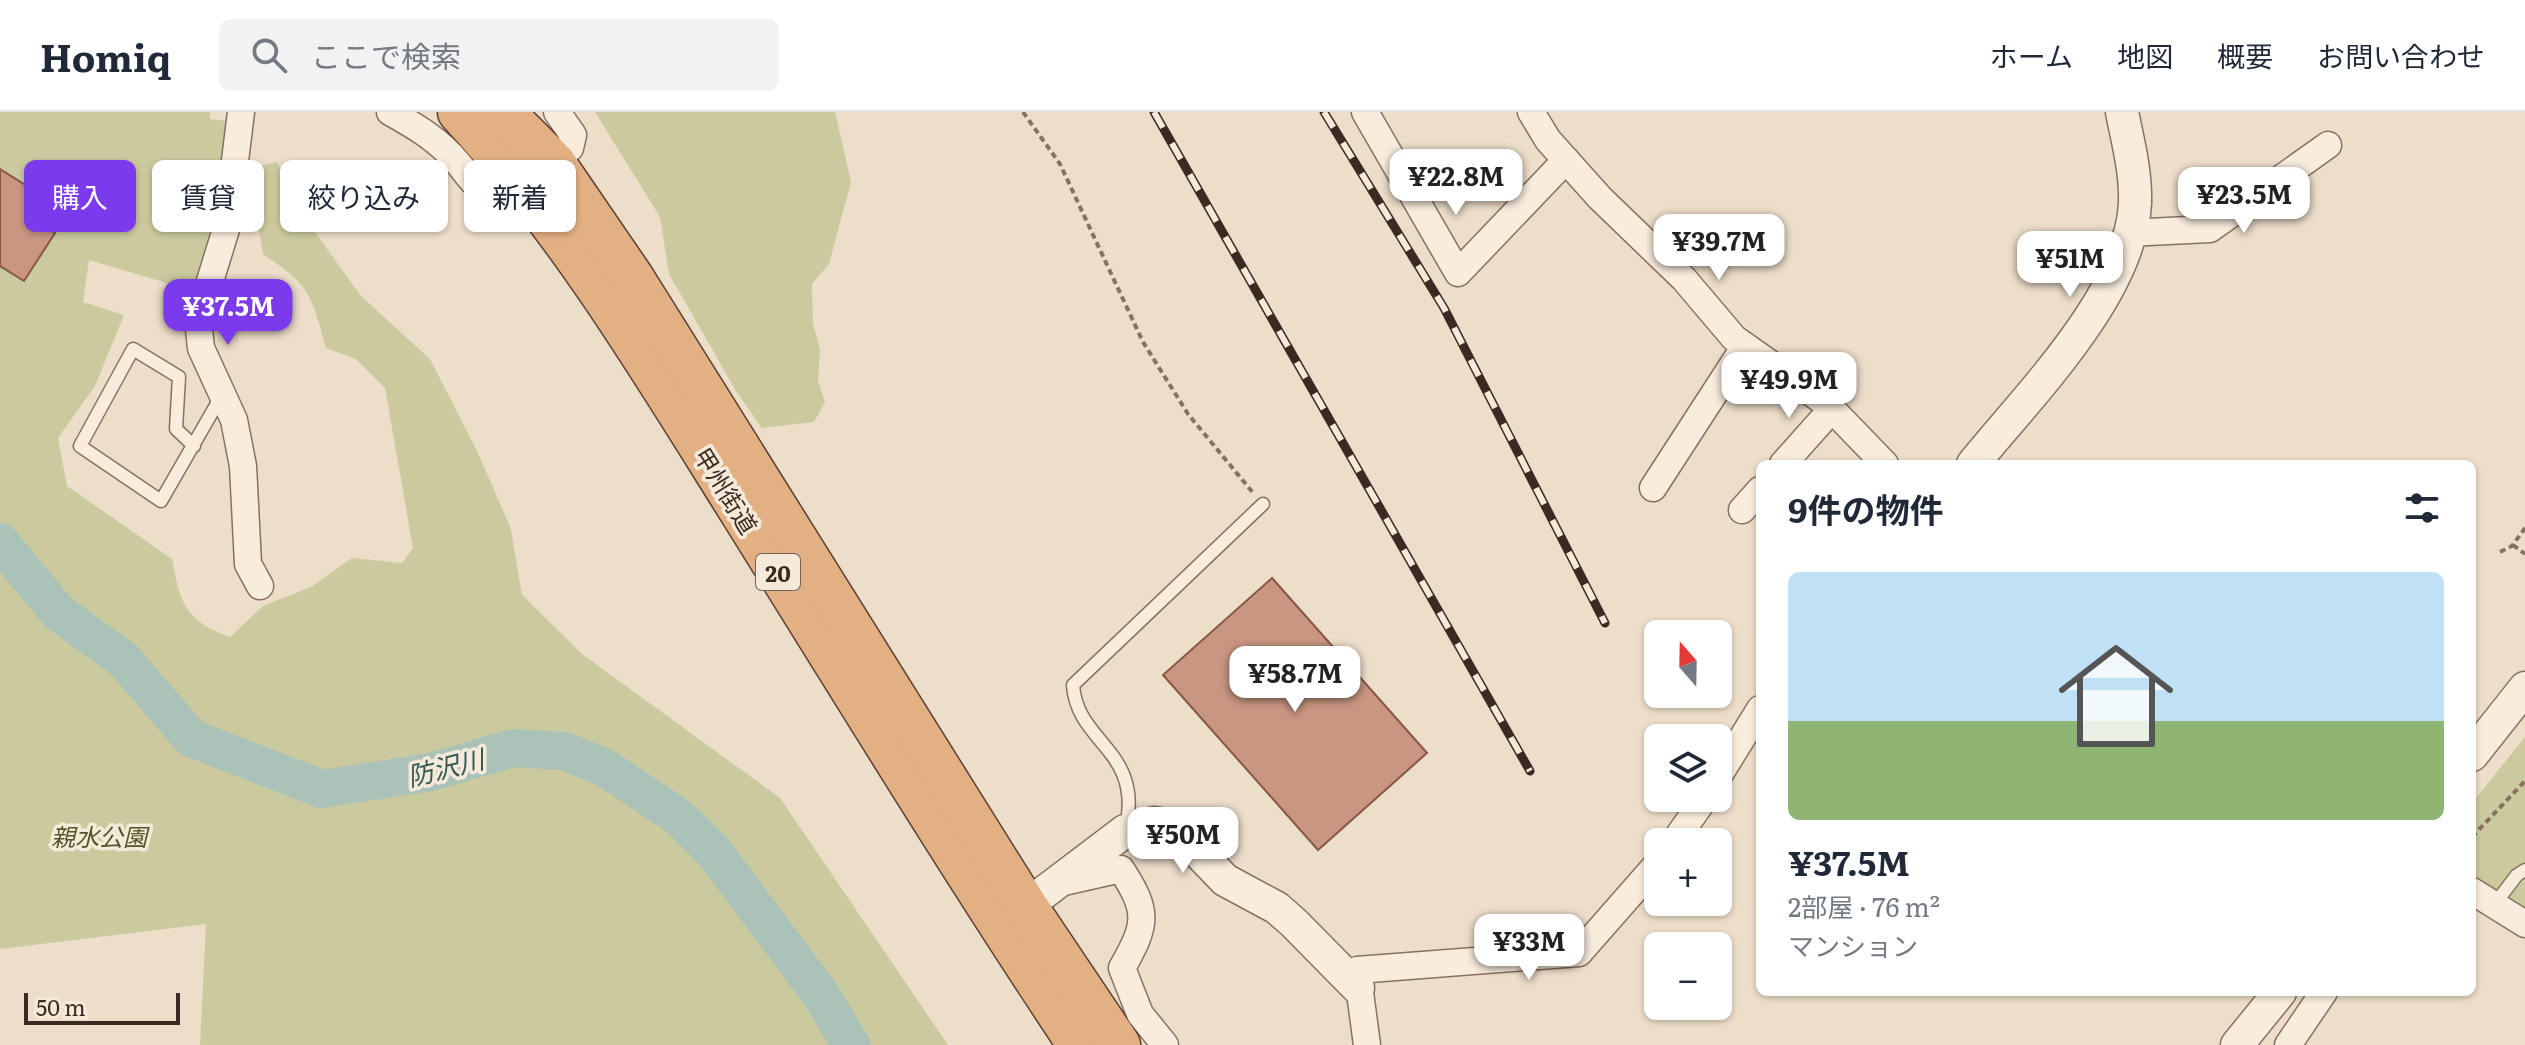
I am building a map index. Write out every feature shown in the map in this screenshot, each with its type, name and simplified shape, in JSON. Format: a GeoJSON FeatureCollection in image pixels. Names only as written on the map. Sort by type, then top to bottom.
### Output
{"type":"FeatureCollection","features":[{"type":"Feature","properties":{"kind":"highway","name":"甲州街道"},"geometry":{"type":"LineString","coordinates":[[459,112],[523,160]]}},
{"type":"Feature","properties":{"kind":"highway","name":"甲州街道"},"geometry":{"type":"LineString","coordinates":[[503,112],[530,160]]}},
{"type":"Feature","properties":{"kind":"highway","name":"甲州街道"},"geometry":{"type":"LineString","coordinates":[[576,215],[632,277],[1026,905],[1119,1045]]}},
{"type":"Feature","properties":{"kind":"highway","name":"甲州街道"},"geometry":{"type":"LineString","coordinates":[[1026,905],[1079,1045]]}},
{"type":"Feature","properties":{"kind":"street"},"geometry":{"type":"LineString","coordinates":[[241,112],[227,226],[198,320],[201,348],[234,420],[243,466],[248,564],[260,586]]}},
{"type":"Feature","properties":{"kind":"street"},"geometry":{"type":"LineString","coordinates":[[390,112],[426,132],[464,171]]}},
{"type":"Feature","properties":{"kind":"street"},"geometry":{"type":"LineString","coordinates":[[548,160],[570,148],[573,135],[557,112]]}},
{"type":"Feature","properties":{"kind":"street"},"geometry":{"type":"LineString","coordinates":[[1365,112],[1458,273],[1566,160]]}},
{"type":"Feature","properties":{"kind":"street"},"geometry":{"type":"LineString","coordinates":[[1531,112],[1548,140],[1566,160],[1745,346],[1832,409],[1881,460]]}},
{"type":"Feature","properties":{"kind":"street"},"geometry":{"type":"LineString","coordinates":[[1976,460],[2096,312],[2135,205],[2132,163],[2122,112]]}},
{"type":"Feature","properties":{"kind":"street"},"geometry":{"type":"LineString","coordinates":[[2127,233],[2210,229],[2328,145]]}},
{"type":"Feature","properties":{"kind":"street"},"geometry":{"type":"LineString","coordinates":[[1653,488],[1745,346]]}},
{"type":"Feature","properties":{"kind":"street"},"geometry":{"type":"LineString","coordinates":[[1787,460],[1832,409]]}},
{"type":"Feature","properties":{"kind":"street"},"geometry":{"type":"LineString","coordinates":[[1742,510],[1756,494]]}},
{"type":"Feature","properties":{"kind":"street"},"geometry":{"type":"LineString","coordinates":[[2476,750],[2525,688]]}},
{"type":"Feature","properties":{"kind":"street"},"geometry":{"type":"LineString","coordinates":[[1732,754],[1756,715]]}},
{"type":"Feature","properties":{"kind":"street"},"geometry":{"type":"LineString","coordinates":[[1026,905],[1125,831],[1154,823],[1174,827],[1225,880],[1277,908],[1358,988]]}},
{"type":"Feature","properties":{"kind":"street"},"geometry":{"type":"LineString","coordinates":[[1026,905],[1121,869],[1139,896],[1142,934],[1122,968],[1140,1014],[1165,1045]]}},
{"type":"Feature","properties":{"kind":"street"},"geometry":{"type":"LineString","coordinates":[[1367,1045],[1357,970],[1579,953],[1644,879]]}},
{"type":"Feature","properties":{"kind":"street"},"geometry":{"type":"LineString","coordinates":[[2476,894],[2525,924]]}},
{"type":"Feature","properties":{"kind":"street"},"geometry":{"type":"LineString","coordinates":[[2237,1045],[2277,996]]}},
{"type":"Feature","properties":{"kind":"street"},"geometry":{"type":"LineString","coordinates":[[2288,1045],[2321,996]]}},
{"type":"Feature","properties":{"kind":"lane"},"geometry":{"type":"LineString","coordinates":[[194,446],[176,429],[179,377],[133,349],[80,446],[161,501],[194,446],[222,395]]}},
{"type":"Feature","properties":{"kind":"lane"},"geometry":{"type":"LineString","coordinates":[[1125,831],[1130,808],[1126,775],[1074,703],[1073,685],[1263,504]]}},
{"type":"Feature","properties":{"kind":"lane"},"geometry":{"type":"LineString","coordinates":[[2494,905],[2517,875],[2525,870]]}},
{"type":"Feature","properties":{"kind":"path"},"geometry":{"type":"LineString","coordinates":[[1023,112],[1060,164],[1143,342],[1188,414],[1263,504]]}},
{"type":"Feature","properties":{"kind":"path"},"geometry":{"type":"LineString","coordinates":[[2500,552],[2513,545],[2525,528]]}},
{"type":"Feature","properties":{"kind":"path"},"geometry":{"type":"LineString","coordinates":[[2513,545],[2525,554]]}},
{"type":"Feature","properties":{"kind":"path"},"geometry":{"type":"LineString","coordinates":[[2476,833],[2525,781]]}},
{"type":"Feature","properties":{"kind":"green space","name":"親水公園"},"geometry":{"type":"Polygon","coordinates":[[[0,112],[210,112],[210,119],[228,121],[224,160],[152,160],[152,232],[212,232],[197,292],[89,260],[83,302],[124,315],[95,386],[58,438],[67,486],[172,559],[178,588],[187,608],[203,624],[230,637],[263,606],[311,587],[352,558],[402,563],[413,548],[385,388],[356,359],[326,348],[307,293],[291,275],[263,254],[259,232],[264,232],[264,165],[277,162],[280,168],[280,232],[315,232],[361,296],[430,359],[478,453],[511,529],[522,595],[582,654],[780,798],[948,1045],[200,1045],[206,924],[0,949],[0,112]]]}},
{"type":"Feature","properties":{"kind":"green space"},"geometry":{"type":"Polygon","coordinates":[[[595,112],[835,112],[851,182],[829,264],[812,284],[813,324],[820,350],[818,381],[825,402],[814,422],[762,428],[736,391],[669,274],[660,217],[595,112]]]}},
{"type":"Feature","properties":{"kind":"green space"},"geometry":{"type":"Polygon","coordinates":[[[2525,737],[2525,910],[2476,879],[2476,798],[2525,737]]]}},
{"type":"Feature","properties":{"kind":"building"},"geometry":{"type":"Polygon","coordinates":[[[0,169],[24,184],[24,232],[55,233],[24,281],[0,266],[0,169]]]}},
{"type":"Feature","properties":{"kind":"building"},"geometry":{"type":"Polygon","coordinates":[[[1272,578],[1427,753],[1318,850],[1163,675],[1272,578]]]}},
{"type":"Feature","properties":{"kind":"waterway","name":"防沢川"},"geometry":{"type":"LineString","coordinates":[[0,542],[59,613],[124,660],[191,738],[322,789],[431,772],[513,748],[564,751],[604,767],[679,817],[714,852],[821,995],[851,1045]]}},
{"type":"Feature","properties":{"kind":"railway"},"geometry":{"type":"LineString","coordinates":[[1154,112],[1530,771]]}},
{"type":"Feature","properties":{"kind":"railway"},"geometry":{"type":"LineString","coordinates":[[1324,112],[1444,308],[1605,623]]}}]}
